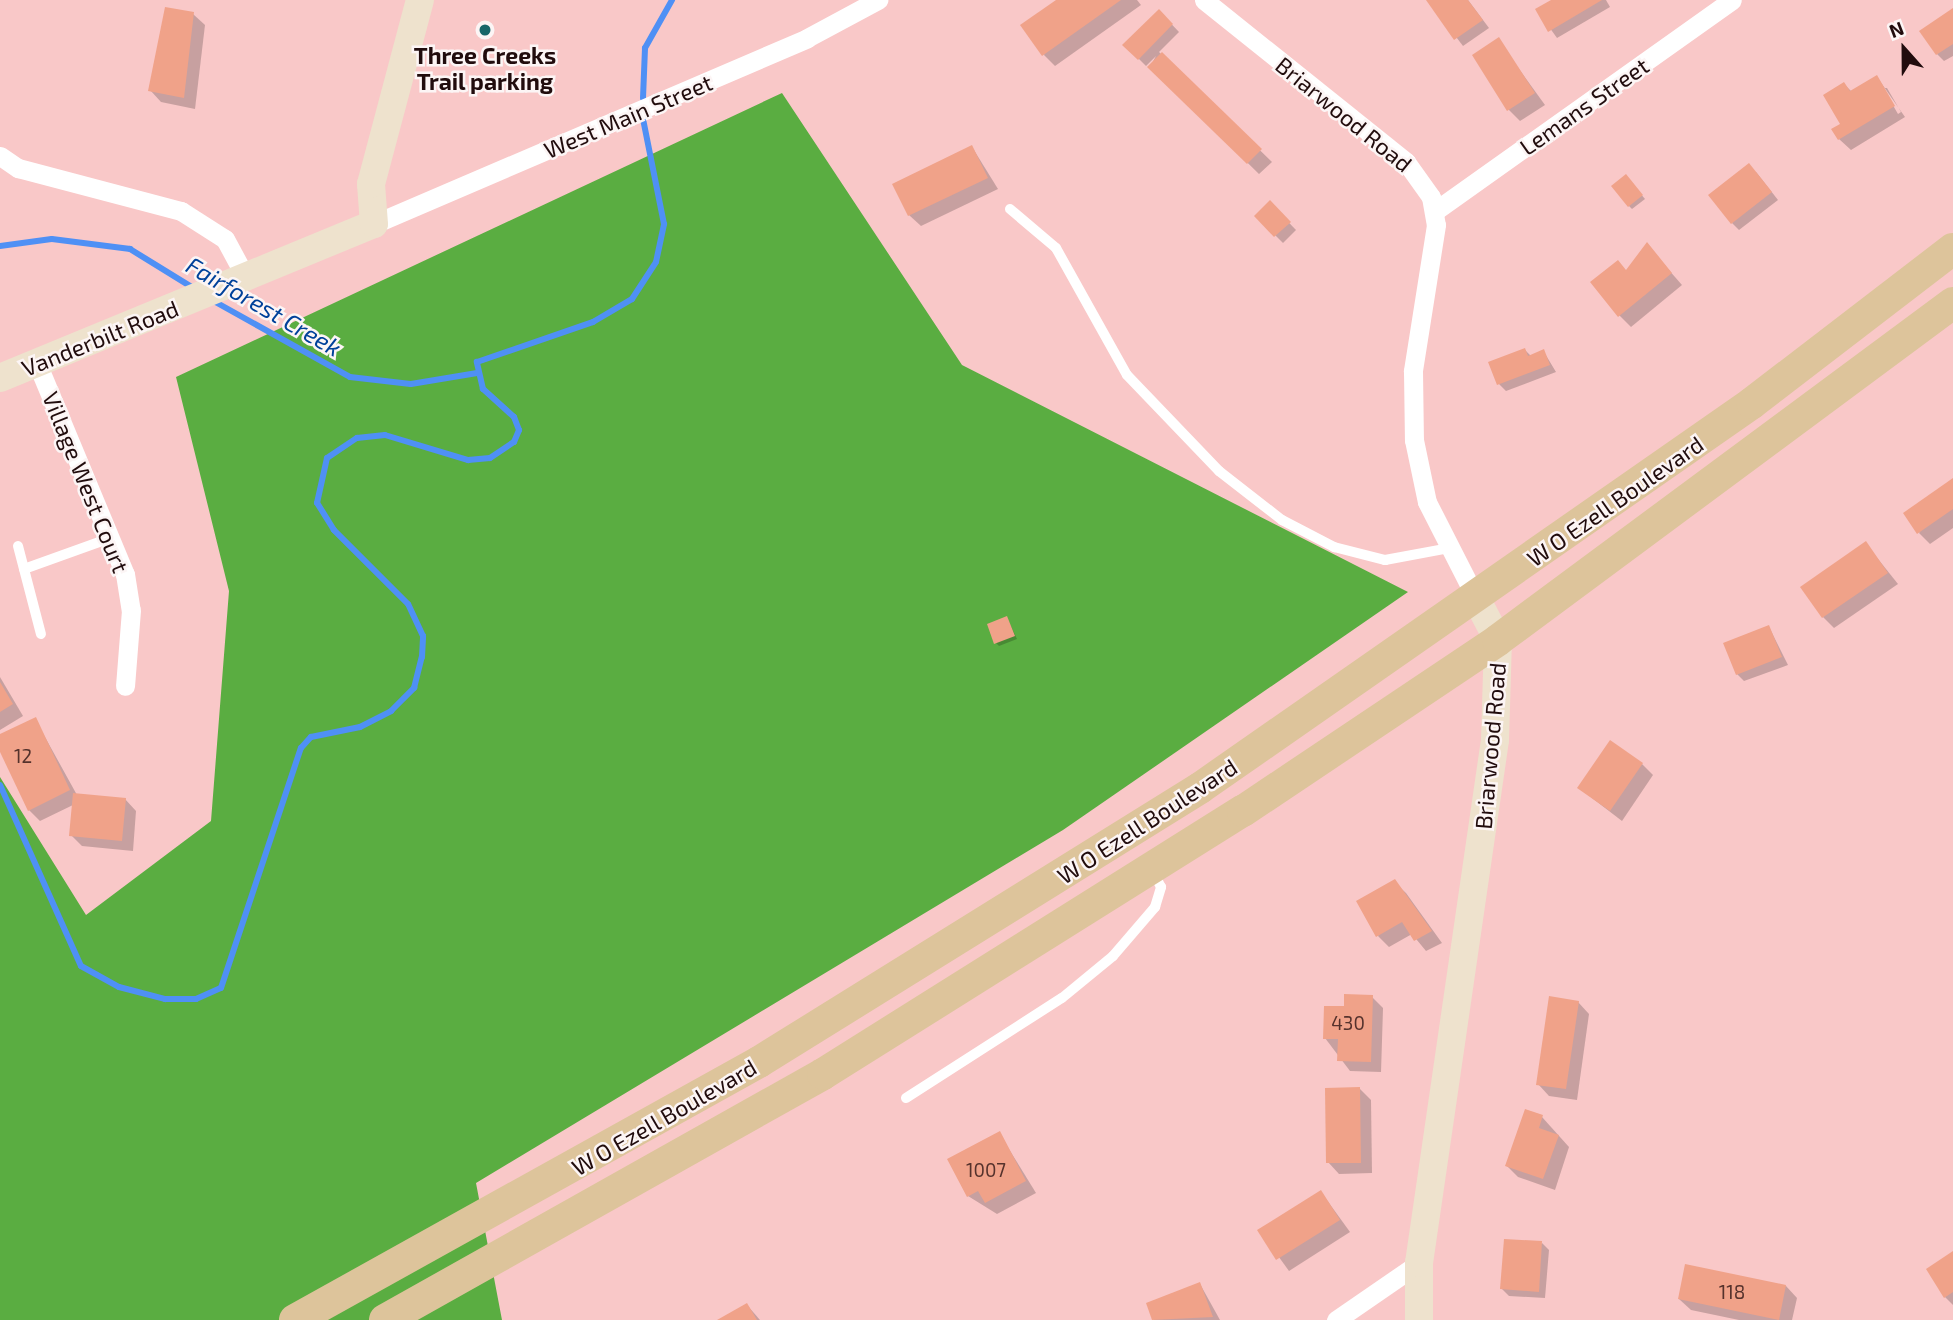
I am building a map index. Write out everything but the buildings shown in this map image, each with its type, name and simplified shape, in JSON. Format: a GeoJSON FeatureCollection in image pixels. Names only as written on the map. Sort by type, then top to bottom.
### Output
{"type":"FeatureCollection","features":[{"type":"Feature","properties":{"kind":"main road","name":"W O Ezell Boulevard"},"geometry":{"type":"LineString","coordinates":[[295,1320],[759,1062],[1134,830],[1476,600],[1752,403],[1953,249]]}},
{"type":"Feature","properties":{"kind":"main road","name":"W O Ezell Boulevard"},"geometry":{"type":"LineString","coordinates":[[397,1314],[823,1074],[1156,865],[1498,640],[1953,303]]}},
{"type":"Feature","properties":{"kind":"main road"},"geometry":{"type":"LineString","coordinates":[[1134,830],[1156,865]]}},
{"type":"Feature","properties":{"kind":"main road"},"geometry":{"type":"LineString","coordinates":[[389,1270],[397,1314]]}},
{"type":"Feature","properties":{"kind":"street"},"geometry":{"type":"LineString","coordinates":[[374,224],[371,184],[420,0]]}},
{"type":"Feature","properties":{"kind":"street","name":"West Main Street"},"geometry":{"type":"LineString","coordinates":[[374,224],[674,97],[878,0]]}},
{"type":"Feature","properties":{"kind":"street","name":"Briarwood Road"},"geometry":{"type":"LineString","coordinates":[[1204,0],[1411,167],[1435,212],[1412,406],[1419,471],[1449,548],[1498,640],[1495,740],[1477,885],[1419,1263],[1424,1317]]}},
{"type":"Feature","properties":{"kind":"street","name":"Lemans Street"},"geometry":{"type":"LineString","coordinates":[[1435,212],[1732,0]]}},
{"type":"Feature","properties":{"kind":"street"},"geometry":{"type":"LineString","coordinates":[[0,156],[18,168],[181,211],[225,239],[243,279]]}},
{"type":"Feature","properties":{"kind":"street","name":"Vanderbilt Road"},"geometry":{"type":"LineString","coordinates":[[0,378],[374,224]]}},
{"type":"Feature","properties":{"kind":"street","name":"Village West Court"},"geometry":{"type":"LineString","coordinates":[[37,363],[110,538],[130,601],[125,686]]}},
{"type":"Feature","properties":{"kind":"street"},"geometry":{"type":"LineString","coordinates":[[1336,1320],[1419,1263]]}},
{"type":"Feature","properties":{"kind":"lane"},"geometry":{"type":"LineString","coordinates":[[1010,209],[1056,248],[1127,375],[1219,471],[1282,520],[1334,547],[1385,561],[1449,548]]}},
{"type":"Feature","properties":{"kind":"lane"},"geometry":{"type":"LineString","coordinates":[[24,569],[110,538]]}},
{"type":"Feature","properties":{"kind":"lane"},"geometry":{"type":"LineString","coordinates":[[18,546],[41,634]]}},
{"type":"Feature","properties":{"kind":"lane"},"geometry":{"type":"LineString","coordinates":[[906,1098],[1062,998],[1113,956],[1158,901],[1161,887],[1156,865]]}},
{"type":"Feature","properties":{"kind":"green space"},"geometry":{"type":"Polygon","coordinates":[[[782,93],[962,365],[1408,592],[1063,830],[476,1183],[502,1320],[0,1320],[0,777],[86,915],[211,821],[229,591],[176,377],[782,93]]]}},
{"type":"Feature","properties":{"kind":"waterway","name":"Fairforest Creek"},"geometry":{"type":"LineString","coordinates":[[643,98],[645,48],[672,0]]}},
{"type":"Feature","properties":{"kind":"waterway"},"geometry":{"type":"LineString","coordinates":[[0,785],[81,966],[119,987],[165,999],[196,999],[221,988],[301,748],[311,737],[360,727],[391,711],[414,688],[422,657],[423,636],[408,604],[334,530],[317,503],[327,458],[357,438],[385,435],[468,460],[490,458],[514,442],[519,430],[514,417],[483,389],[477,362],[593,322],[632,299],[656,262],[664,224],[642,114]]}},
{"type":"Feature","properties":{"kind":"waterway","name":"Fairforest Creek"},"geometry":{"type":"LineString","coordinates":[[0,246],[52,239],[130,249],[195,289]]}},
{"type":"Feature","properties":{"kind":"waterway","name":"Fairforest Creek"},"geometry":{"type":"LineString","coordinates":[[210,299],[350,377],[411,384],[477,373]]}},
{"type":"Feature","properties":{"kind":"place","name":"Three Creeks Trail parking"},"geometry":{"type":"Point","coordinates":[485,30]}}]}
